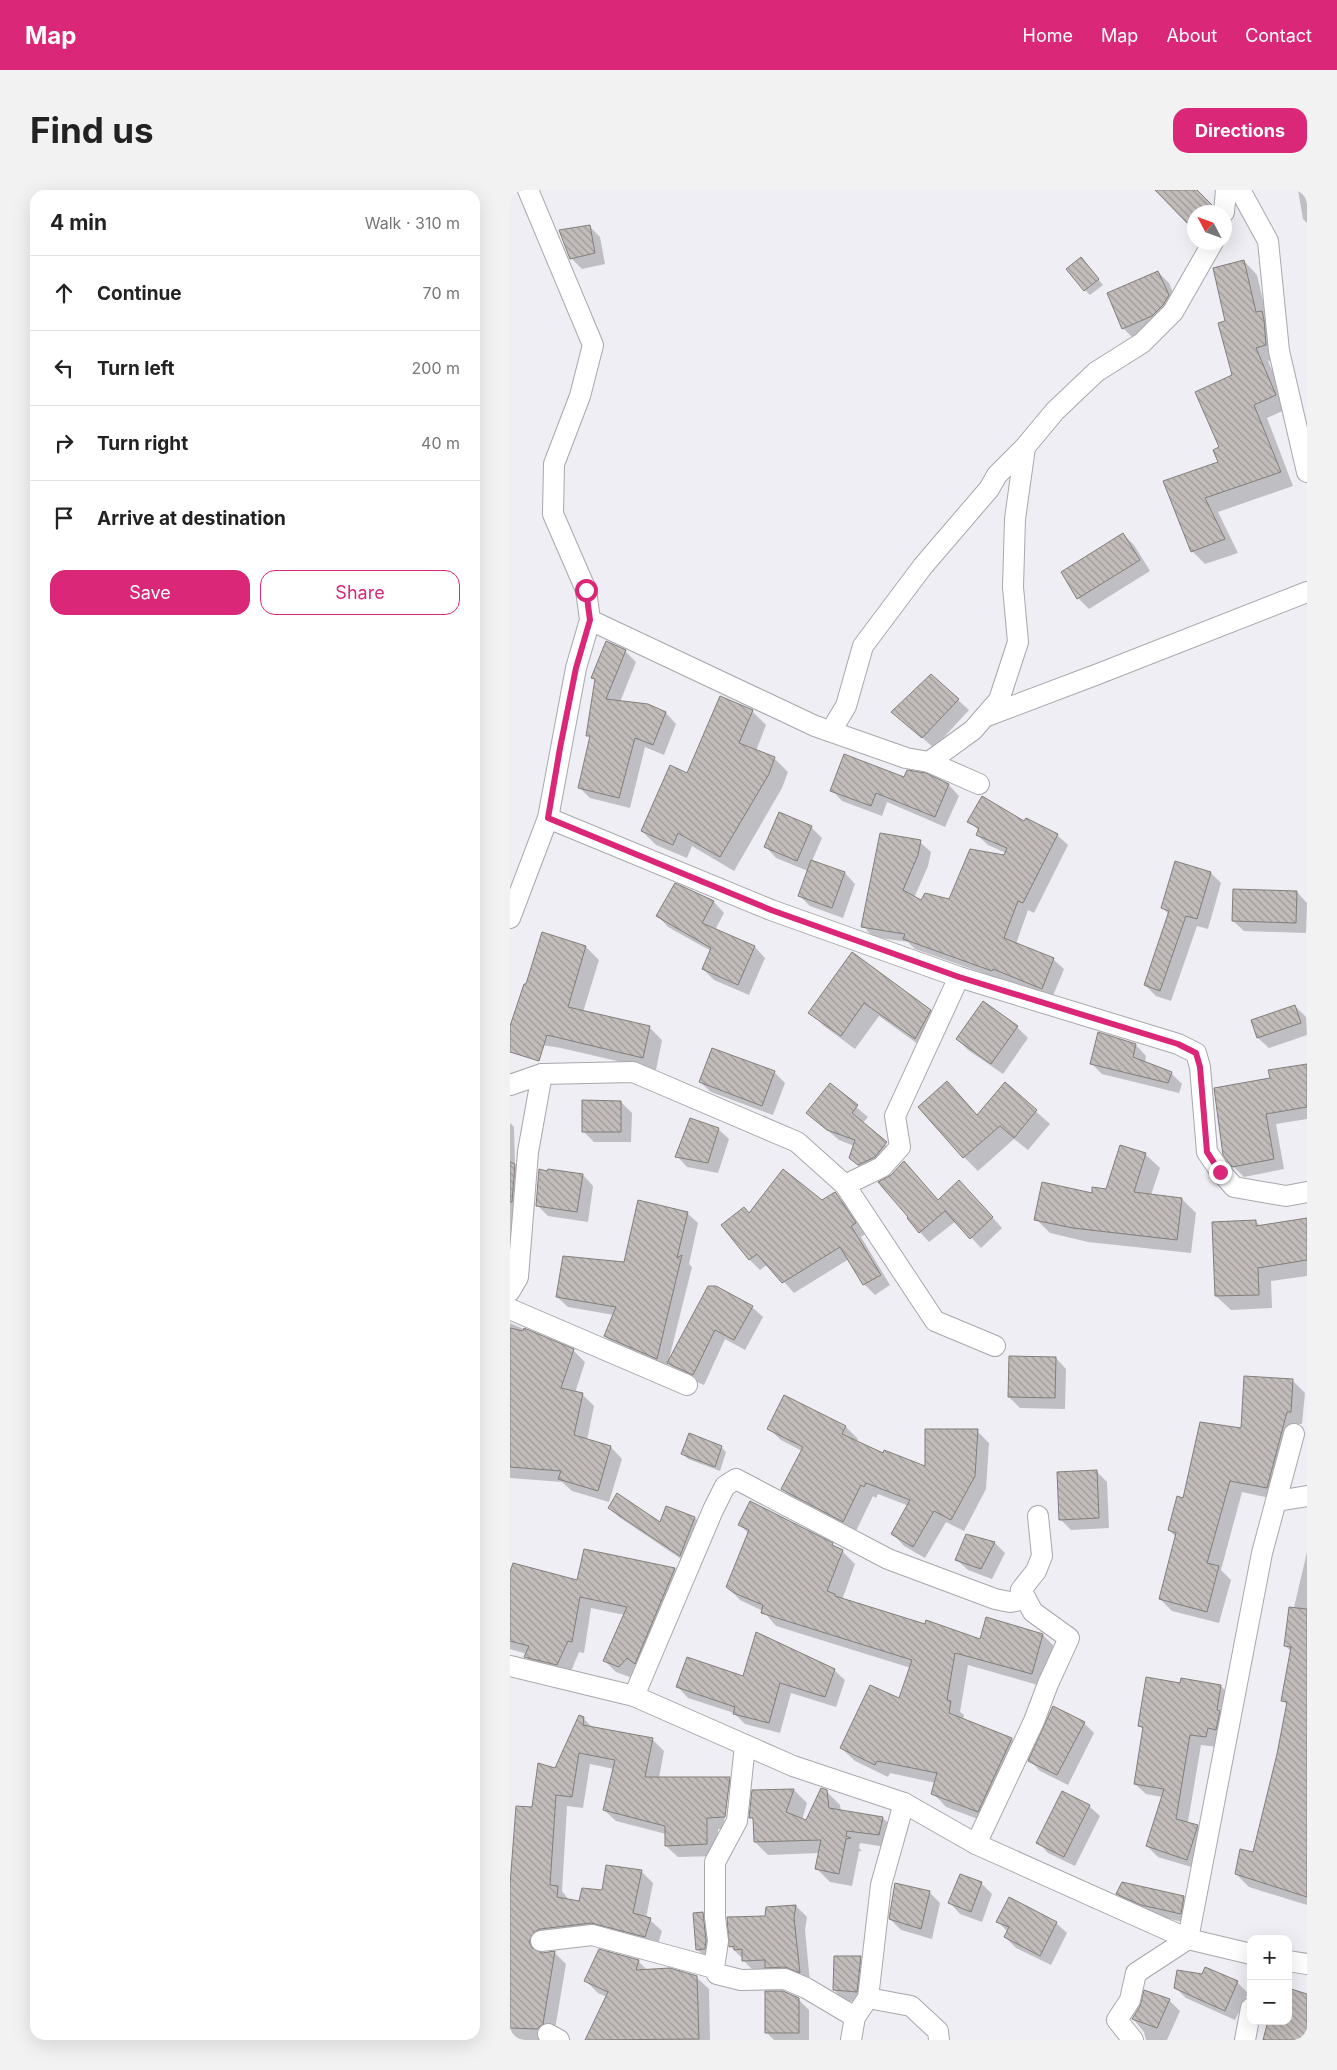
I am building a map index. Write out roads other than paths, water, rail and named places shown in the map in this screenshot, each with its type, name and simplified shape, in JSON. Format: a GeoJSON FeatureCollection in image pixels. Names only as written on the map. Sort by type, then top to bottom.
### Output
{"type":"FeatureCollection","features":[{"type":"Feature","properties":{"kind":"street"},"geometry":{"type":"LineString","coordinates":[[510,918],[548,818],[576,668],[590,620],[586,590],[553,514],[554,464],[580,396],[593,345],[528,190]]}},
{"type":"Feature","properties":{"kind":"street"},"geometry":{"type":"LineString","coordinates":[[1225,205],[1226,190]]}},
{"type":"Feature","properties":{"kind":"street"},"geometry":{"type":"LineString","coordinates":[[1240,190],[1268,241],[1279,351],[1307,472]]}},
{"type":"Feature","properties":{"kind":"street"},"geometry":{"type":"LineString","coordinates":[[831,732],[846,706],[863,646],[923,566],[989,489],[998,475],[1025,447],[1055,411],[1096,372],[1142,342],[1173,312],[1208,250]]}},
{"type":"Feature","properties":{"kind":"street"},"geometry":{"type":"LineString","coordinates":[[929,762],[973,730],[999,700],[1018,642],[1013,587],[1015,519],[1025,447]]}},
{"type":"Feature","properties":{"kind":"street"},"geometry":{"type":"LineString","coordinates":[[985,716],[1307,592]]}},
{"type":"Feature","properties":{"kind":"street"},"geometry":{"type":"LineString","coordinates":[[590,620],[831,732],[906,758],[929,762],[979,784]]}},
{"type":"Feature","properties":{"kind":"street"},"geometry":{"type":"LineString","coordinates":[[548,818],[771,910],[959,977],[1178,1044],[1196,1053],[1200,1067],[1207,1152],[1220,1172],[1234,1187],[1286,1196],[1307,1192]]}},
{"type":"Feature","properties":{"kind":"street"},"geometry":{"type":"LineString","coordinates":[[845,1185],[882,1167],[900,1147],[895,1116],[959,977]]}},
{"type":"Feature","properties":{"kind":"street"},"geometry":{"type":"LineString","coordinates":[[510,1085],[542,1074],[633,1072],[797,1142],[845,1185],[935,1321],[995,1346]]}},
{"type":"Feature","properties":{"kind":"street"},"geometry":{"type":"LineString","coordinates":[[510,1291],[518,1277],[528,1152],[542,1074]]}},
{"type":"Feature","properties":{"kind":"street"},"geometry":{"type":"LineString","coordinates":[[510,1309],[688,1385]]}},
{"type":"Feature","properties":{"kind":"street"},"geometry":{"type":"LineString","coordinates":[[1133,2040],[1118,2020],[1130,2000],[1136,1973],[1188,1939],[1262,1553],[1294,1434]]}},
{"type":"Feature","properties":{"kind":"street"},"geometry":{"type":"LineString","coordinates":[[634,1696],[713,1510],[725,1486],[736,1479],[888,1559],[995,1599],[1010,1602],[1026,1600]]}},
{"type":"Feature","properties":{"kind":"street"},"geometry":{"type":"LineString","coordinates":[[1277,1501],[1307,1496]]}},
{"type":"Feature","properties":{"kind":"street"},"geometry":{"type":"LineString","coordinates":[[976,1844],[1034,1721],[1069,1638],[1033,1612],[1021,1590],[1036,1571],[1042,1556],[1038,1516]]}},
{"type":"Feature","properties":{"kind":"street"},"geometry":{"type":"LineString","coordinates":[[510,1666],[634,1696],[793,1766],[904,1803],[976,1844],[1188,1939],[1247,1953]]}},
{"type":"Feature","properties":{"kind":"street"},"geometry":{"type":"LineString","coordinates":[[745,1745],[736,1821],[715,1862],[715,1917],[718,1941],[714,1968],[717,1974],[741,1980],[785,1979],[806,1988],[855,2017]]}},
{"type":"Feature","properties":{"kind":"street"},"geometry":{"type":"LineString","coordinates":[[851,2040],[855,2017],[868,1998],[880,1885],[904,1803]]}},
{"type":"Feature","properties":{"kind":"street"},"geometry":{"type":"LineString","coordinates":[[541,1942],[592,1936],[714,1968]]}},
{"type":"Feature","properties":{"kind":"street"},"geometry":{"type":"LineString","coordinates":[[1292,1962],[1307,1964]]}},
{"type":"Feature","properties":{"kind":"street"},"geometry":{"type":"LineString","coordinates":[[868,1998],[911,2006],[938,2031],[939,2040]]}},
{"type":"Feature","properties":{"kind":"street"},"geometry":{"type":"LineString","coordinates":[[1245,2040],[1248,2025]]}}]}
